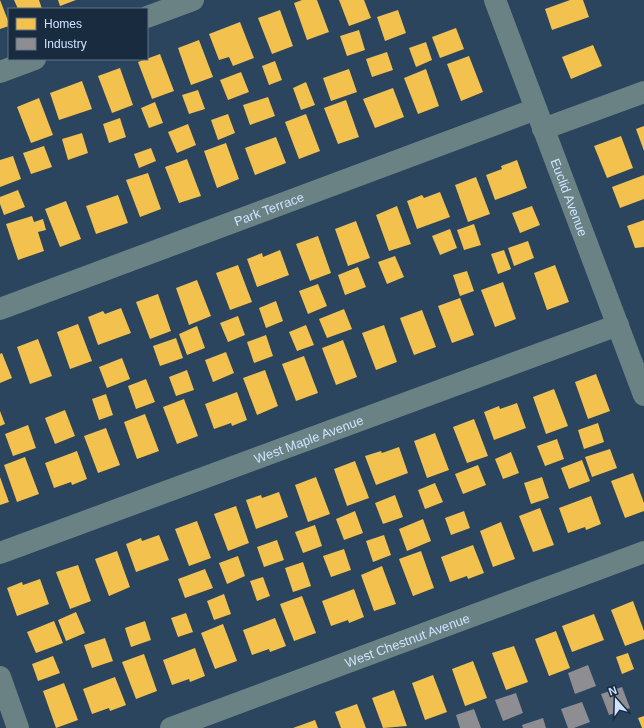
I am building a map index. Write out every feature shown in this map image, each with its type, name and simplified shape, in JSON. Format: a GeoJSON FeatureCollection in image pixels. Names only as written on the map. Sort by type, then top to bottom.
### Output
{"type":"FeatureCollection","features":[{"type":"Feature","properties":{"kind":"street"},"geometry":{"type":"LineString","coordinates":[[148,17],[193,0]]}},
{"type":"Feature","properties":{"kind":"street","name":"Euclid Avenue"},"geometry":{"type":"LineString","coordinates":[[495,0],[644,395]]}},
{"type":"Feature","properties":{"kind":"street"},"geometry":{"type":"LineString","coordinates":[[0,72],[32,60]]}},
{"type":"Feature","properties":{"kind":"street","name":"Park Terrace"},"geometry":{"type":"LineString","coordinates":[[0,308],[540,119],[644,92]]}},
{"type":"Feature","properties":{"kind":"street","name":"West Maple Avenue"},"geometry":{"type":"LineString","coordinates":[[0,553],[618,325]]}},
{"type":"Feature","properties":{"kind":"street","name":"West Chestnut Avenue"},"geometry":{"type":"LineString","coordinates":[[171,728],[644,552]]}},
{"type":"Feature","properties":{"kind":"street"},"geometry":{"type":"LineString","coordinates":[[0,677],[18,728]]}},
{"type":"Feature","properties":{"kind":"building: Homes"},"geometry":{"type":"Polygon","coordinates":[[[0,0],[8,20],[8,26],[0,29],[0,0]]]}},
{"type":"Feature","properties":{"kind":"building: Homes"},"geometry":{"type":"Polygon","coordinates":[[[14,0],[39,0],[42,8],[18,8],[14,0]]]}},
{"type":"Feature","properties":{"kind":"building: Homes"},"geometry":{"type":"Polygon","coordinates":[[[58,0],[76,0],[60,6],[58,0]]]}},
{"type":"Feature","properties":{"kind":"building: Homes"},"geometry":{"type":"Polygon","coordinates":[[[302,0],[317,0],[329,32],[307,40],[294,3],[302,0]]]}},
{"type":"Feature","properties":{"kind":"building: Homes"},"geometry":{"type":"Polygon","coordinates":[[[339,0],[364,0],[371,18],[349,26],[339,0]]]}},
{"type":"Feature","properties":{"kind":"building: Homes"},"geometry":{"type":"Polygon","coordinates":[[[570,0],[583,0],[589,17],[552,30],[545,9],[570,0]]]}},
{"type":"Feature","properties":{"kind":"building: Homes"},"geometry":{"type":"Polygon","coordinates":[[[280,10],[293,46],[272,54],[258,18],[280,10]]]}},
{"type":"Feature","properties":{"kind":"building: Homes"},"geometry":{"type":"Polygon","coordinates":[[[398,10],[406,33],[385,41],[377,17],[398,10]]]}},
{"type":"Feature","properties":{"kind":"building: Homes"},"geometry":{"type":"Polygon","coordinates":[[[240,22],[254,58],[233,66],[229,57],[219,60],[209,34],[240,22]]]}},
{"type":"Feature","properties":{"kind":"building: Homes"},"geometry":{"type":"Polygon","coordinates":[[[456,28],[464,49],[440,58],[432,37],[456,28]]]}},
{"type":"Feature","properties":{"kind":"building: Homes"},"geometry":{"type":"Polygon","coordinates":[[[359,30],[365,50],[347,56],[340,36],[359,30]]]}},
{"type":"Feature","properties":{"kind":"building: Homes"},"geometry":{"type":"Polygon","coordinates":[[[199,40],[213,77],[191,85],[178,48],[199,40]]]}},
{"type":"Feature","properties":{"kind":"building: Homes"},"geometry":{"type":"Polygon","coordinates":[[[426,42],[432,60],[416,67],[409,48],[426,42]]]}},
{"type":"Feature","properties":{"kind":"building: Homes"},"geometry":{"type":"Polygon","coordinates":[[[593,45],[602,66],[571,79],[562,57],[593,45]]]}},
{"type":"Feature","properties":{"kind":"building: Homes"},"geometry":{"type":"Polygon","coordinates":[[[387,52],[393,70],[372,77],[366,59],[387,52]]]}},
{"type":"Feature","properties":{"kind":"building: Homes"},"geometry":{"type":"Polygon","coordinates":[[[160,54],[174,91],[152,99],[138,62],[148,60],[148,58],[160,54]]]}},
{"type":"Feature","properties":{"kind":"building: Homes"},"geometry":{"type":"Polygon","coordinates":[[[469,56],[483,92],[461,101],[447,64],[469,56]]]}},
{"type":"Feature","properties":{"kind":"building: Homes"},"geometry":{"type":"Polygon","coordinates":[[[275,61],[282,80],[269,85],[262,66],[275,61]]]}},
{"type":"Feature","properties":{"kind":"building: Homes"},"geometry":{"type":"Polygon","coordinates":[[[120,68],[133,105],[112,113],[98,76],[120,68]]]}},
{"type":"Feature","properties":{"kind":"building: Homes"},"geometry":{"type":"Polygon","coordinates":[[[349,69],[357,92],[331,101],[323,78],[349,69]]]}},
{"type":"Feature","properties":{"kind":"building: Homes"},"geometry":{"type":"Polygon","coordinates":[[[426,69],[439,106],[418,114],[404,78],[426,69]]]}},
{"type":"Feature","properties":{"kind":"building: Homes"},"geometry":{"type":"Polygon","coordinates":[[[241,72],[249,92],[228,100],[220,80],[241,72]]]}},
{"type":"Feature","properties":{"kind":"building: Homes"},"geometry":{"type":"Polygon","coordinates":[[[82,81],[92,109],[59,120],[50,93],[82,81]]]}},
{"type":"Feature","properties":{"kind":"building: Homes"},"geometry":{"type":"Polygon","coordinates":[[[306,82],[315,105],[301,110],[293,88],[306,82]]]}},
{"type":"Feature","properties":{"kind":"building: Homes"},"geometry":{"type":"Polygon","coordinates":[[[393,88],[404,117],[375,128],[363,99],[393,88]]]}},
{"type":"Feature","properties":{"kind":"building: Homes"},"geometry":{"type":"Polygon","coordinates":[[[198,90],[205,109],[189,114],[182,95],[198,90]]]}},
{"type":"Feature","properties":{"kind":"building: Homes"},"geometry":{"type":"Polygon","coordinates":[[[268,97],[275,116],[250,125],[243,105],[268,97]]]}},
{"type":"Feature","properties":{"kind":"building: Homes"},"geometry":{"type":"Polygon","coordinates":[[[39,98],[53,135],[31,143],[17,107],[39,98]]]}},
{"type":"Feature","properties":{"kind":"building: Homes"},"geometry":{"type":"Polygon","coordinates":[[[346,100],[359,137],[338,144],[324,108],[346,100]]]}},
{"type":"Feature","properties":{"kind":"building: Homes"},"geometry":{"type":"Polygon","coordinates":[[[155,102],[163,123],[149,128],[141,108],[155,102]]]}},
{"type":"Feature","properties":{"kind":"building: Homes"},"geometry":{"type":"Polygon","coordinates":[[[228,114],[235,133],[218,140],[211,120],[228,114]]]}},
{"type":"Feature","properties":{"kind":"building: Homes"},"geometry":{"type":"Polygon","coordinates":[[[306,114],[320,151],[299,159],[285,122],[306,114]]]}},
{"type":"Feature","properties":{"kind":"building: Homes"},"geometry":{"type":"Polygon","coordinates":[[[120,118],[126,137],[109,143],[103,124],[120,118]]]}},
{"type":"Feature","properties":{"kind":"building: Homes"},"geometry":{"type":"Polygon","coordinates":[[[188,124],[196,145],[177,153],[168,132],[188,124]]]}},
{"type":"Feature","properties":{"kind":"building: Homes"},"geometry":{"type":"Polygon","coordinates":[[[644,126],[644,151],[636,129],[644,126]]]}},
{"type":"Feature","properties":{"kind":"building: Homes"},"geometry":{"type":"Polygon","coordinates":[[[82,133],[88,153],[68,160],[62,139],[82,133]]]}},
{"type":"Feature","properties":{"kind":"building: Homes"},"geometry":{"type":"Polygon","coordinates":[[[621,136],[633,168],[607,178],[594,146],[621,136]]]}},
{"type":"Feature","properties":{"kind":"building: Homes"},"geometry":{"type":"Polygon","coordinates":[[[276,137],[286,163],[255,175],[245,148],[276,137]]]}},
{"type":"Feature","properties":{"kind":"building: Homes"},"geometry":{"type":"Polygon","coordinates":[[[226,143],[239,179],[217,188],[204,151],[226,143]]]}},
{"type":"Feature","properties":{"kind":"building: Homes"},"geometry":{"type":"Polygon","coordinates":[[[44,146],[52,167],[31,174],[23,153],[44,146]]]}},
{"type":"Feature","properties":{"kind":"building: Homes"},"geometry":{"type":"Polygon","coordinates":[[[151,148],[156,161],[139,168],[134,154],[151,148]]]}},
{"type":"Feature","properties":{"kind":"building: Homes"},"geometry":{"type":"Polygon","coordinates":[[[13,156],[21,179],[0,187],[0,160],[13,156]]]}},
{"type":"Feature","properties":{"kind":"building: Homes"},"geometry":{"type":"Polygon","coordinates":[[[187,159],[201,196],[179,203],[165,167],[187,159]]]}},
{"type":"Feature","properties":{"kind":"building: Homes"},"geometry":{"type":"Polygon","coordinates":[[[517,160],[527,188],[495,200],[486,175],[502,169],[501,166],[517,160]]]}},
{"type":"Feature","properties":{"kind":"building: Homes"},"geometry":{"type":"Polygon","coordinates":[[[148,173],[161,209],[140,217],[126,180],[148,173]]]}},
{"type":"Feature","properties":{"kind":"building: Homes"},"geometry":{"type":"Polygon","coordinates":[[[644,175],[644,199],[620,208],[612,187],[644,175]]]}},
{"type":"Feature","properties":{"kind":"building: Homes"},"geometry":{"type":"Polygon","coordinates":[[[476,177],[490,214],[468,222],[455,185],[476,177]]]}},
{"type":"Feature","properties":{"kind":"building: Homes"},"geometry":{"type":"Polygon","coordinates":[[[18,190],[25,207],[4,215],[0,204],[0,197],[18,190]]]}},
{"type":"Feature","properties":{"kind":"building: Homes"},"geometry":{"type":"Polygon","coordinates":[[[440,192],[450,217],[417,229],[407,201],[422,195],[424,198],[440,192]]]}},
{"type":"Feature","properties":{"kind":"building: Homes"},"geometry":{"type":"Polygon","coordinates":[[[118,195],[128,223],[96,234],[86,206],[118,195]]]}},
{"type":"Feature","properties":{"kind":"building: Homes"},"geometry":{"type":"Polygon","coordinates":[[[66,201],[81,239],[60,247],[45,209],[66,201]]]}},
{"type":"Feature","properties":{"kind":"building: Homes"},"geometry":{"type":"Polygon","coordinates":[[[397,206],[411,244],[389,251],[376,215],[397,206]]]}},
{"type":"Feature","properties":{"kind":"building: Homes"},"geometry":{"type":"Polygon","coordinates":[[[532,206],[540,225],[520,233],[512,213],[532,206]]]}},
{"type":"Feature","properties":{"kind":"building: Homes"},"geometry":{"type":"Polygon","coordinates":[[[32,216],[34,222],[43,219],[46,230],[38,232],[44,251],[18,260],[6,224],[32,216]]]}},
{"type":"Feature","properties":{"kind":"building: Homes"},"geometry":{"type":"Polygon","coordinates":[[[644,220],[644,247],[635,248],[627,226],[644,220]]]}},
{"type":"Feature","properties":{"kind":"building: Homes"},"geometry":{"type":"Polygon","coordinates":[[[356,221],[370,258],[348,266],[335,229],[356,221]]]}},
{"type":"Feature","properties":{"kind":"building: Homes"},"geometry":{"type":"Polygon","coordinates":[[[474,224],[481,245],[464,250],[457,230],[474,224]]]}},
{"type":"Feature","properties":{"kind":"building: Homes"},"geometry":{"type":"Polygon","coordinates":[[[450,229],[457,248],[440,255],[432,236],[450,229]]]}},
{"type":"Feature","properties":{"kind":"building: Homes"},"geometry":{"type":"Polygon","coordinates":[[[318,236],[331,273],[310,281],[296,244],[318,236]]]}},
{"type":"Feature","properties":{"kind":"building: Homes"},"geometry":{"type":"Polygon","coordinates":[[[528,241],[534,258],[514,266],[508,248],[528,241]]]}},
{"type":"Feature","properties":{"kind":"building: Homes"},"geometry":{"type":"Polygon","coordinates":[[[280,250],[289,275],[257,287],[247,259],[262,253],[263,257],[280,250]]]}},
{"type":"Feature","properties":{"kind":"building: Homes"},"geometry":{"type":"Polygon","coordinates":[[[504,250],[511,269],[498,274],[491,254],[504,250]]]}},
{"type":"Feature","properties":{"kind":"building: Homes"},"geometry":{"type":"Polygon","coordinates":[[[395,256],[404,277],[387,284],[378,262],[395,256]]]}},
{"type":"Feature","properties":{"kind":"building: Homes"},"geometry":{"type":"Polygon","coordinates":[[[238,265],[252,302],[230,310],[216,273],[238,265]]]}},
{"type":"Feature","properties":{"kind":"building: Homes"},"geometry":{"type":"Polygon","coordinates":[[[555,265],[569,302],[547,310],[534,273],[555,265]]]}},
{"type":"Feature","properties":{"kind":"building: Homes"},"geometry":{"type":"Polygon","coordinates":[[[358,267],[366,287],[345,295],[338,275],[358,267]]]}},
{"type":"Feature","properties":{"kind":"building: Homes"},"geometry":{"type":"Polygon","coordinates":[[[467,271],[474,291],[460,296],[453,275],[467,271]]]}},
{"type":"Feature","properties":{"kind":"building: Homes"},"geometry":{"type":"Polygon","coordinates":[[[197,280],[211,316],[189,325],[176,288],[197,280]]]}},
{"type":"Feature","properties":{"kind":"building: Homes"},"geometry":{"type":"Polygon","coordinates":[[[503,282],[516,319],[495,327],[481,290],[503,282]]]}},
{"type":"Feature","properties":{"kind":"building: Homes"},"geometry":{"type":"Polygon","coordinates":[[[318,284],[327,306],[308,314],[299,291],[318,284]]]}},
{"type":"Feature","properties":{"kind":"building: Homes"},"geometry":{"type":"Polygon","coordinates":[[[158,294],[171,331],[150,339],[136,302],[158,294]]]}},
{"type":"Feature","properties":{"kind":"building: Homes"},"geometry":{"type":"Polygon","coordinates":[[[460,298],[474,335],[452,343],[438,306],[460,298]]]}},
{"type":"Feature","properties":{"kind":"building: Homes"},"geometry":{"type":"Polygon","coordinates":[[[276,301],[283,321],[266,328],[259,308],[276,301]]]}},
{"type":"Feature","properties":{"kind":"building: Homes"},"geometry":{"type":"Polygon","coordinates":[[[121,308],[131,333],[98,345],[88,317],[103,311],[105,314],[121,308]]]}},
{"type":"Feature","properties":{"kind":"building: Homes"},"geometry":{"type":"Polygon","coordinates":[[[344,309],[352,329],[327,338],[319,319],[344,309]]]}},
{"type":"Feature","properties":{"kind":"building: Homes"},"geometry":{"type":"Polygon","coordinates":[[[422,310],[436,347],[414,355],[400,318],[422,310]]]}},
{"type":"Feature","properties":{"kind":"building: Homes"},"geometry":{"type":"Polygon","coordinates":[[[238,316],[245,335],[228,342],[220,323],[238,316]]]}},
{"type":"Feature","properties":{"kind":"building: Homes"},"geometry":{"type":"Polygon","coordinates":[[[78,324],[92,361],[70,369],[57,332],[78,324]]]}},
{"type":"Feature","properties":{"kind":"building: Homes"},"geometry":{"type":"Polygon","coordinates":[[[306,325],[314,345],[297,351],[289,332],[306,325]]]}},
{"type":"Feature","properties":{"kind":"building: Homes"},"geometry":{"type":"Polygon","coordinates":[[[384,325],[397,362],[376,370],[362,333],[384,325]]]}},
{"type":"Feature","properties":{"kind":"building: Homes"},"geometry":{"type":"Polygon","coordinates":[[[197,326],[205,348],[187,355],[179,334],[197,326]]]}},
{"type":"Feature","properties":{"kind":"building: Homes"},"geometry":{"type":"Polygon","coordinates":[[[266,335],[273,356],[254,363],[247,342],[266,335]]]}},
{"type":"Feature","properties":{"kind":"building: Homes"},"geometry":{"type":"Polygon","coordinates":[[[176,338],[183,358],[160,366],[153,346],[176,338]]]}},
{"type":"Feature","properties":{"kind":"building: Homes"},"geometry":{"type":"Polygon","coordinates":[[[38,339],[52,376],[30,384],[17,347],[38,339]]]}},
{"type":"Feature","properties":{"kind":"building: Homes"},"geometry":{"type":"Polygon","coordinates":[[[343,340],[357,377],[336,385],[322,348],[343,340]]]}},
{"type":"Feature","properties":{"kind":"building: Homes"},"geometry":{"type":"Polygon","coordinates":[[[226,352],[234,373],[213,382],[205,360],[226,352]]]}},
{"type":"Feature","properties":{"kind":"building: Homes"},"geometry":{"type":"Polygon","coordinates":[[[2,353],[12,378],[0,383],[0,354],[2,353]]]}},
{"type":"Feature","properties":{"kind":"building: Homes"},"geometry":{"type":"Polygon","coordinates":[[[304,356],[318,393],[296,401],[282,364],[304,356]]]}},
{"type":"Feature","properties":{"kind":"building: Homes"},"geometry":{"type":"Polygon","coordinates":[[[122,358],[130,379],[107,388],[99,367],[122,358]]]}},
{"type":"Feature","properties":{"kind":"building: Homes"},"geometry":{"type":"Polygon","coordinates":[[[187,370],[194,390],[176,396],[169,377],[187,370]]]}},
{"type":"Feature","properties":{"kind":"building: Homes"},"geometry":{"type":"Polygon","coordinates":[[[265,370],[278,406],[257,415],[243,378],[265,370]]]}},
{"type":"Feature","properties":{"kind":"building: Homes"},"geometry":{"type":"Polygon","coordinates":[[[596,374],[610,411],[588,419],[575,382],[596,374]]]}},
{"type":"Feature","properties":{"kind":"building: Homes"},"geometry":{"type":"Polygon","coordinates":[[[146,379],[155,402],[136,409],[128,386],[146,379]]]}},
{"type":"Feature","properties":{"kind":"building: Homes"},"geometry":{"type":"Polygon","coordinates":[[[554,389],[568,426],[546,434],[533,397],[554,389]]]}},
{"type":"Feature","properties":{"kind":"building: Homes"},"geometry":{"type":"Polygon","coordinates":[[[237,392],[247,420],[232,426],[231,423],[214,429],[205,404],[237,392]]]}},
{"type":"Feature","properties":{"kind":"building: Homes"},"geometry":{"type":"Polygon","coordinates":[[[106,394],[113,415],[99,420],[92,399],[106,394]]]}},
{"type":"Feature","properties":{"kind":"building: Homes"},"geometry":{"type":"Polygon","coordinates":[[[184,399],[198,436],[177,444],[163,407],[184,399]]]}},
{"type":"Feature","properties":{"kind":"building: Homes"},"geometry":{"type":"Polygon","coordinates":[[[517,403],[526,428],[494,440],[484,412],[499,406],[500,409],[517,403]]]}},
{"type":"Feature","properties":{"kind":"building: Homes"},"geometry":{"type":"Polygon","coordinates":[[[65,410],[75,436],[55,444],[45,418],[65,410]]]}},
{"type":"Feature","properties":{"kind":"building: Homes"},"geometry":{"type":"Polygon","coordinates":[[[0,411],[5,424],[0,426],[0,411]]]}},
{"type":"Feature","properties":{"kind":"building: Homes"},"geometry":{"type":"Polygon","coordinates":[[[145,414],[159,451],[137,459],[124,422],[145,414]]]}},
{"type":"Feature","properties":{"kind":"building: Homes"},"geometry":{"type":"Polygon","coordinates":[[[474,419],[488,456],[467,463],[453,427],[474,419]]]}},
{"type":"Feature","properties":{"kind":"building: Homes"},"geometry":{"type":"Polygon","coordinates":[[[598,423],[604,442],[584,449],[578,430],[598,423]]]}},
{"type":"Feature","properties":{"kind":"building: Homes"},"geometry":{"type":"Polygon","coordinates":[[[28,425],[36,448],[13,456],[5,434],[28,425]]]}},
{"type":"Feature","properties":{"kind":"building: Homes"},"geometry":{"type":"Polygon","coordinates":[[[106,428],[120,465],[98,473],[84,436],[106,428]]]}},
{"type":"Feature","properties":{"kind":"building: Homes"},"geometry":{"type":"Polygon","coordinates":[[[435,433],[449,470],[427,478],[414,441],[435,433]]]}},
{"type":"Feature","properties":{"kind":"building: Homes"},"geometry":{"type":"Polygon","coordinates":[[[557,439],[564,459],[545,466],[537,446],[557,439]]]}},
{"type":"Feature","properties":{"kind":"building: Homes"},"geometry":{"type":"Polygon","coordinates":[[[399,447],[408,473],[376,485],[365,456],[381,451],[382,453],[399,447]]]}},
{"type":"Feature","properties":{"kind":"building: Homes"},"geometry":{"type":"Polygon","coordinates":[[[610,449],[617,468],[592,477],[585,457],[610,449]]]}},
{"type":"Feature","properties":{"kind":"building: Homes"},"geometry":{"type":"Polygon","coordinates":[[[77,451],[87,479],[72,485],[71,482],[54,488],[45,463],[77,451]]]}},
{"type":"Feature","properties":{"kind":"building: Homes"},"geometry":{"type":"Polygon","coordinates":[[[511,452],[519,473],[503,479],[495,459],[511,452]]]}},
{"type":"Feature","properties":{"kind":"building: Homes"},"geometry":{"type":"Polygon","coordinates":[[[25,457],[39,494],[17,502],[4,465],[25,457]]]}},
{"type":"Feature","properties":{"kind":"building: Homes"},"geometry":{"type":"Polygon","coordinates":[[[582,460],[590,481],[569,489],[561,468],[582,460]]]}},
{"type":"Feature","properties":{"kind":"building: Homes"},"geometry":{"type":"Polygon","coordinates":[[[355,461],[369,498],[347,506],[334,469],[355,461]]]}},
{"type":"Feature","properties":{"kind":"building: Homes"},"geometry":{"type":"Polygon","coordinates":[[[478,465],[486,485],[463,494],[455,474],[478,465]]]}},
{"type":"Feature","properties":{"kind":"building: Homes"},"geometry":{"type":"Polygon","coordinates":[[[633,473],[644,503],[644,511],[625,518],[611,481],[633,473]]]}},
{"type":"Feature","properties":{"kind":"building: Homes"},"geometry":{"type":"Polygon","coordinates":[[[0,477],[9,502],[0,505],[0,477]]]}},
{"type":"Feature","properties":{"kind":"building: Homes"},"geometry":{"type":"Polygon","coordinates":[[[316,477],[330,514],[308,522],[295,485],[316,477]]]}},
{"type":"Feature","properties":{"kind":"building: Homes"},"geometry":{"type":"Polygon","coordinates":[[[542,477],[549,498],[531,504],[524,483],[542,477]]]}},
{"type":"Feature","properties":{"kind":"building: Homes"},"geometry":{"type":"Polygon","coordinates":[[[435,483],[443,502],[425,509],[418,490],[435,483]]]}},
{"type":"Feature","properties":{"kind":"building: Homes"},"geometry":{"type":"Polygon","coordinates":[[[279,492],[288,517],[256,529],[246,500],[261,495],[262,498],[279,492]]]}},
{"type":"Feature","properties":{"kind":"building: Homes"},"geometry":{"type":"Polygon","coordinates":[[[395,495],[403,517],[383,524],[375,503],[395,495]]]}},
{"type":"Feature","properties":{"kind":"building: Homes"},"geometry":{"type":"Polygon","coordinates":[[[591,496],[601,524],[586,530],[585,527],[568,533],[559,508],[591,496]]]}},
{"type":"Feature","properties":{"kind":"building: Homes"},"geometry":{"type":"Polygon","coordinates":[[[236,506],[249,543],[228,551],[214,514],[236,506]]]}},
{"type":"Feature","properties":{"kind":"building: Homes"},"geometry":{"type":"Polygon","coordinates":[[[540,508],[554,545],[533,552],[519,516],[540,508]]]}},
{"type":"Feature","properties":{"kind":"building: Homes"},"geometry":{"type":"Polygon","coordinates":[[[355,511],[363,533],[344,540],[336,519],[355,511]]]}},
{"type":"Feature","properties":{"kind":"building: Homes"},"geometry":{"type":"Polygon","coordinates":[[[464,511],[470,528],[451,535],[445,518],[464,511]]]}},
{"type":"Feature","properties":{"kind":"building: Homes"},"geometry":{"type":"Polygon","coordinates":[[[423,519],[431,541],[407,551],[399,529],[423,519]]]}},
{"type":"Feature","properties":{"kind":"building: Homes"},"geometry":{"type":"Polygon","coordinates":[[[197,521],[211,558],[189,566],[175,529],[197,521]]]}},
{"type":"Feature","properties":{"kind":"building: Homes"},"geometry":{"type":"Polygon","coordinates":[[[501,522],[515,559],[493,567],[480,531],[501,522]]]}},
{"type":"Feature","properties":{"kind":"building: Homes"},"geometry":{"type":"Polygon","coordinates":[[[315,525],[322,546],[303,553],[295,532],[315,525]]]}},
{"type":"Feature","properties":{"kind":"building: Homes"},"geometry":{"type":"Polygon","coordinates":[[[159,535],[169,560],[136,572],[126,544],[141,538],[142,541],[159,535]]]}},
{"type":"Feature","properties":{"kind":"building: Homes"},"geometry":{"type":"Polygon","coordinates":[[[384,535],[391,555],[373,562],[366,541],[384,535]]]}},
{"type":"Feature","properties":{"kind":"building: Homes"},"geometry":{"type":"Polygon","coordinates":[[[277,540],[284,560],[264,567],[257,547],[277,540]]]}},
{"type":"Feature","properties":{"kind":"building: Homes"},"geometry":{"type":"Polygon","coordinates":[[[473,545],[484,573],[468,579],[467,576],[450,582],[441,557],[473,545]]]}},
{"type":"Feature","properties":{"kind":"building: Homes"},"geometry":{"type":"Polygon","coordinates":[[[344,549],[351,570],[331,577],[323,556],[344,549]]]}},
{"type":"Feature","properties":{"kind":"building: Homes"},"geometry":{"type":"Polygon","coordinates":[[[117,551],[130,587],[109,596],[95,559],[117,551]]]}},
{"type":"Feature","properties":{"kind":"building: Homes"},"geometry":{"type":"Polygon","coordinates":[[[421,551],[434,588],[413,596],[399,559],[421,551]]]}},
{"type":"Feature","properties":{"kind":"building: Homes"},"geometry":{"type":"Polygon","coordinates":[[[238,556],[245,576],[227,584],[219,563],[238,556]]]}},
{"type":"Feature","properties":{"kind":"building: Homes"},"geometry":{"type":"Polygon","coordinates":[[[303,562],[311,586],[293,592],[285,568],[303,562]]]}},
{"type":"Feature","properties":{"kind":"building: Homes"},"geometry":{"type":"Polygon","coordinates":[[[78,565],[91,601],[70,609],[56,572],[78,565]]]}},
{"type":"Feature","properties":{"kind":"building: Homes"},"geometry":{"type":"Polygon","coordinates":[[[382,566],[396,604],[374,611],[361,575],[382,566]]]}},
{"type":"Feature","properties":{"kind":"building: Homes"},"geometry":{"type":"Polygon","coordinates":[[[205,569],[213,588],[185,598],[178,579],[205,569]]]}},
{"type":"Feature","properties":{"kind":"building: Homes"},"geometry":{"type":"Polygon","coordinates":[[[263,577],[270,596],[257,601],[250,581],[263,577]]]}},
{"type":"Feature","properties":{"kind":"building: Homes"},"geometry":{"type":"Polygon","coordinates":[[[40,579],[49,604],[17,616],[7,588],[22,582],[23,585],[40,579]]]}},
{"type":"Feature","properties":{"kind":"building: Homes"},"geometry":{"type":"Polygon","coordinates":[[[354,589],[364,617],[349,623],[348,620],[331,626],[322,601],[354,589]]]}},
{"type":"Feature","properties":{"kind":"building: Homes"},"geometry":{"type":"Polygon","coordinates":[[[224,594],[231,614],[214,620],[207,601],[224,594]]]}},
{"type":"Feature","properties":{"kind":"building: Homes"},"geometry":{"type":"Polygon","coordinates":[[[302,596],[316,633],[294,641],[280,604],[302,596]]]}},
{"type":"Feature","properties":{"kind":"building: Homes"},"geometry":{"type":"Polygon","coordinates":[[[633,601],[644,631],[644,639],[625,646],[611,610],[633,601]]]}},
{"type":"Feature","properties":{"kind":"building: Homes"},"geometry":{"type":"Polygon","coordinates":[[[76,612],[85,633],[66,641],[58,620],[76,612]]]}},
{"type":"Feature","properties":{"kind":"building: Homes"},"geometry":{"type":"Polygon","coordinates":[[[186,613],[193,632],[178,637],[171,618],[186,613]]]}},
{"type":"Feature","properties":{"kind":"building: Homes"},"geometry":{"type":"Polygon","coordinates":[[[594,614],[604,640],[572,652],[562,626],[594,614]]]}},
{"type":"Feature","properties":{"kind":"building: Homes"},"geometry":{"type":"Polygon","coordinates":[[[275,618],[286,646],[270,652],[269,649],[252,655],[243,630],[275,618]]]}},
{"type":"Feature","properties":{"kind":"building: Homes"},"geometry":{"type":"Polygon","coordinates":[[[54,621],[63,643],[36,653],[27,632],[54,621]]]}},
{"type":"Feature","properties":{"kind":"building: Homes"},"geometry":{"type":"Polygon","coordinates":[[[145,621],[151,640],[131,647],[125,628],[145,621]]]}},
{"type":"Feature","properties":{"kind":"building: Homes"},"geometry":{"type":"Polygon","coordinates":[[[223,624],[237,661],[215,669],[201,633],[223,624]]]}},
{"type":"Feature","properties":{"kind":"building: Homes"},"geometry":{"type":"Polygon","coordinates":[[[556,631],[570,668],[549,676],[535,639],[556,631]]]}},
{"type":"Feature","properties":{"kind":"building: Homes"},"geometry":{"type":"Polygon","coordinates":[[[105,638],[113,661],[92,668],[84,645],[105,638]]]}},
{"type":"Feature","properties":{"kind":"building: Homes"},"geometry":{"type":"Polygon","coordinates":[[[514,646],[528,682],[506,690],[492,653],[514,646]]]}},
{"type":"Feature","properties":{"kind":"building: Homes"},"geometry":{"type":"Polygon","coordinates":[[[195,648],[205,676],[190,682],[189,679],[172,685],[163,660],[195,648]]]}},
{"type":"Feature","properties":{"kind":"building: Homes"},"geometry":{"type":"Polygon","coordinates":[[[628,653],[634,669],[622,674],[616,657],[628,653]]]}},
{"type":"Feature","properties":{"kind":"building: Homes"},"geometry":{"type":"Polygon","coordinates":[[[144,654],[157,691],[136,699],[122,662],[144,654]]]}},
{"type":"Feature","properties":{"kind":"building: Homes"},"geometry":{"type":"Polygon","coordinates":[[[53,656],[60,673],[38,681],[32,664],[53,656]]]}},
{"type":"Feature","properties":{"kind":"building: Homes"},"geometry":{"type":"Polygon","coordinates":[[[473,661],[487,698],[465,706],[452,669],[473,661]]]}},
{"type":"Feature","properties":{"kind":"building: Homes"},"geometry":{"type":"Polygon","coordinates":[[[433,675],[447,712],[425,720],[412,683],[433,675]]]}},
{"type":"Feature","properties":{"kind":"building: Homes"},"geometry":{"type":"Polygon","coordinates":[[[115,677],[126,705],[110,711],[109,708],[92,714],[83,689],[115,677]]]}},
{"type":"Feature","properties":{"kind":"building: Homes"},"geometry":{"type":"Polygon","coordinates":[[[64,683],[78,720],[56,728],[43,691],[64,683]]]}},
{"type":"Feature","properties":{"kind":"building: Homes"},"geometry":{"type":"Polygon","coordinates":[[[394,690],[407,726],[383,728],[372,698],[394,690]]]}},
{"type":"Feature","properties":{"kind":"building: Homes"},"geometry":{"type":"Polygon","coordinates":[[[357,704],[366,728],[341,728],[335,712],[357,704]]]}},
{"type":"Feature","properties":{"kind":"building: Homes"},"geometry":{"type":"Polygon","coordinates":[[[644,716],[644,728],[642,728],[638,718],[644,716]]]}},
{"type":"Feature","properties":{"kind":"building: Homes"},"geometry":{"type":"Polygon","coordinates":[[[315,720],[318,728],[293,728],[315,720]]]}},
{"type":"Feature","properties":{"kind":"building: Industry"},"geometry":{"type":"Polygon","coordinates":[[[588,665],[596,686],[575,694],[568,673],[588,665]]]}},
{"type":"Feature","properties":{"kind":"building: Industry"},"geometry":{"type":"Polygon","coordinates":[[[622,687],[630,708],[609,715],[601,694],[622,687]]]}},
{"type":"Feature","properties":{"kind":"building: Industry"},"geometry":{"type":"Polygon","coordinates":[[[516,693],[523,713],[503,721],[495,700],[516,693]]]}},
{"type":"Feature","properties":{"kind":"building: Industry"},"geometry":{"type":"Polygon","coordinates":[[[582,702],[590,722],[574,728],[568,728],[561,709],[582,702]]]}},
{"type":"Feature","properties":{"kind":"building: Industry"},"geometry":{"type":"Polygon","coordinates":[[[474,709],[481,728],[460,728],[456,715],[474,709]]]}},
{"type":"Feature","properties":{"kind":"building: Industry"},"geometry":{"type":"Polygon","coordinates":[[[543,718],[546,728],[523,728],[522,725],[543,718]]]}}]}
